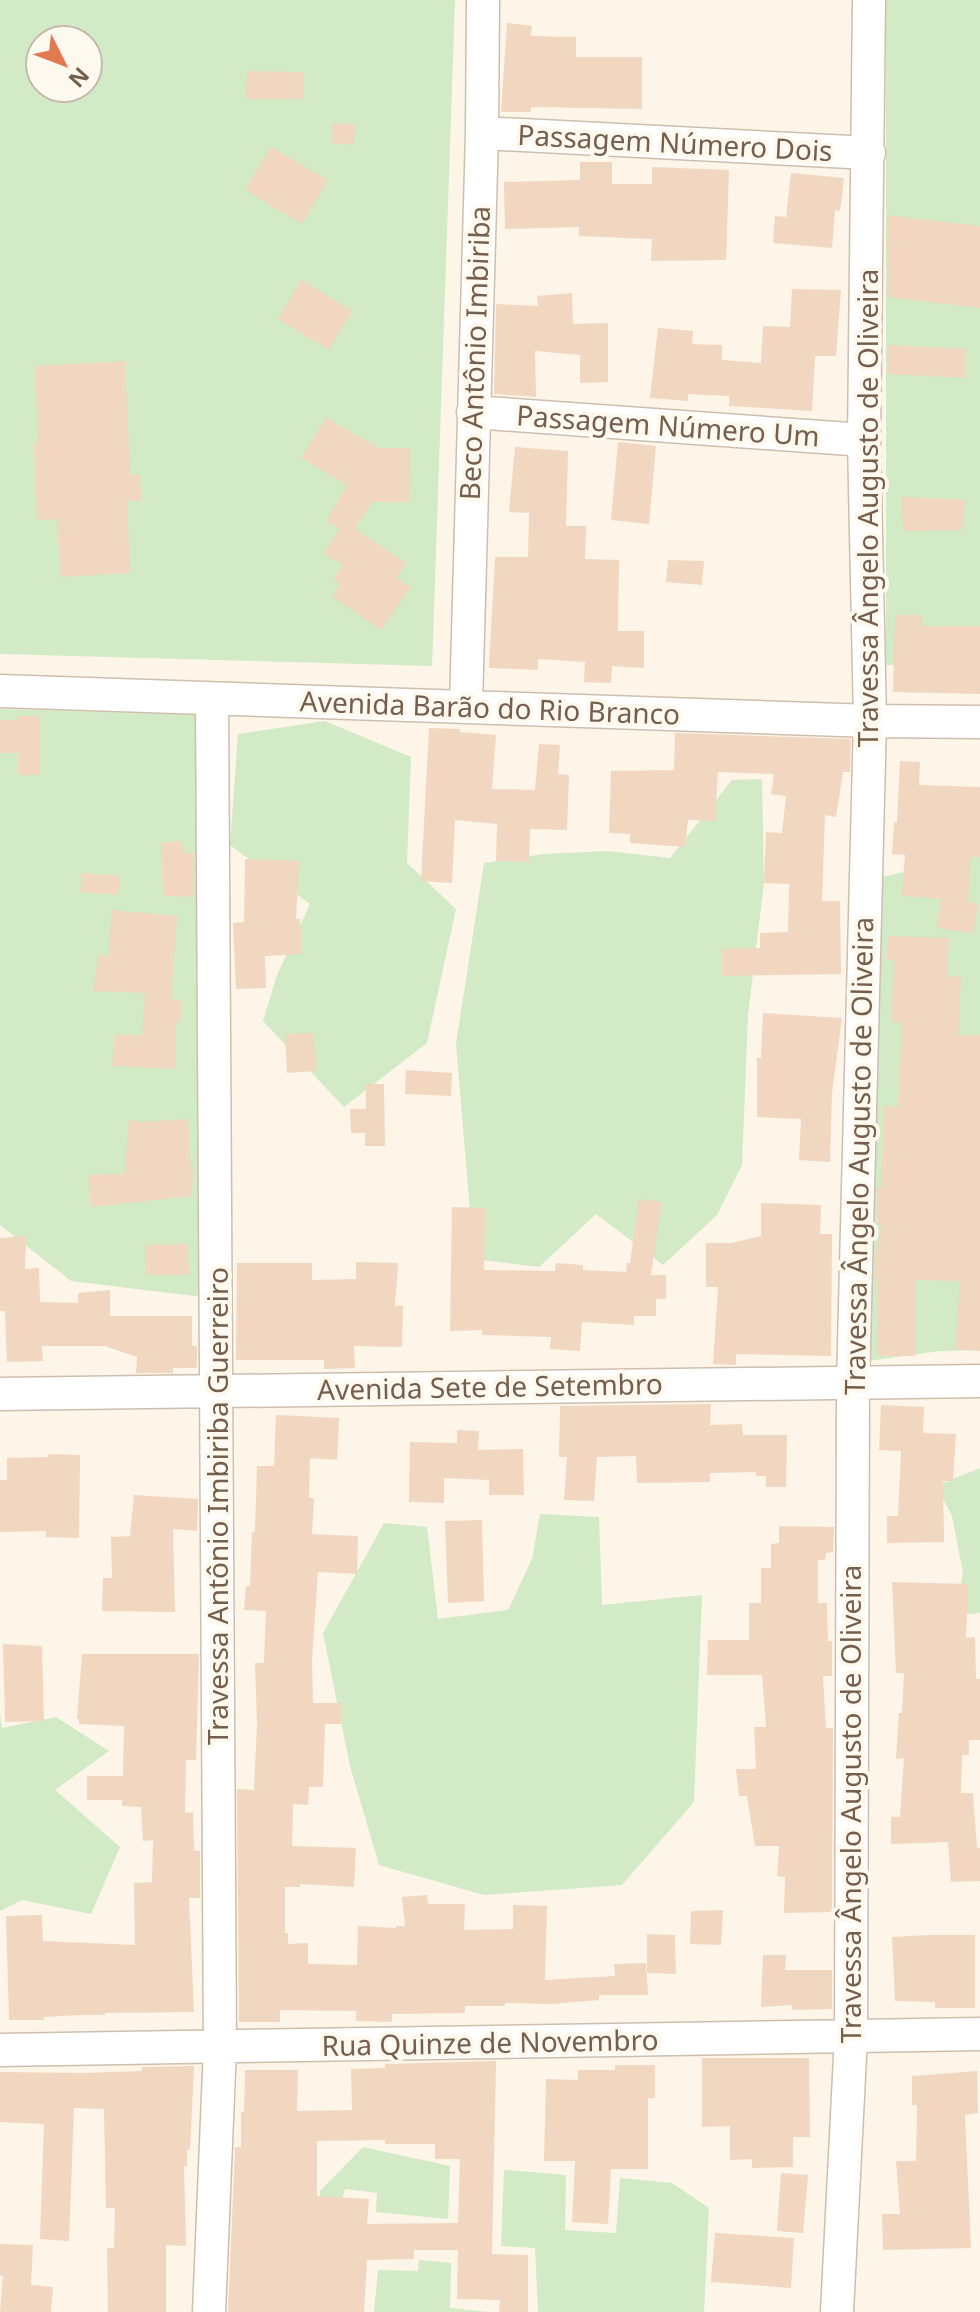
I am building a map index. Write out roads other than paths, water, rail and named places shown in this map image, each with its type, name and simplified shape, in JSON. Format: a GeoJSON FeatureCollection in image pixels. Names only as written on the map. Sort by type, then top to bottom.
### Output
{"type":"FeatureCollection","features":[{"type":"Feature","properties":{"kind":"street","name":"Beco Antônio Imbiriba"},"geometry":{"type":"LineString","coordinates":[[466,705],[483,0]]}},
{"type":"Feature","properties":{"kind":"street","name":"Travessa Ângelo Augusto de Oliveira"},"geometry":{"type":"LineString","coordinates":[[837,2312],[851,2037],[853,1383],[870,721],[864,440],[869,0]]}},
{"type":"Feature","properties":{"kind":"street","name":"Passagem Número Dois"},"geometry":{"type":"LineString","coordinates":[[482,133],[869,153]]}},
{"type":"Feature","properties":{"kind":"street","name":"Passagem Número Um"},"geometry":{"type":"LineString","coordinates":[[473,412],[864,440]]}},
{"type":"Feature","properties":{"kind":"street","name":"Avenida Barão do Rio Branco"},"geometry":{"type":"LineString","coordinates":[[0,691],[870,721],[980,722]]}},
{"type":"Feature","properties":{"kind":"street","name":"Travessa Antônio Imbiriba Guerreiro"},"geometry":{"type":"LineString","coordinates":[[209,2312],[220,2047],[212,699]]}},
{"type":"Feature","properties":{"kind":"street","name":"Avenida Sete de Setembro"},"geometry":{"type":"LineString","coordinates":[[0,1394],[980,1381]]}},
{"type":"Feature","properties":{"kind":"street","name":"Rua Quinze de Novembro"},"geometry":{"type":"LineString","coordinates":[[0,2050],[980,2034]]}}]}
